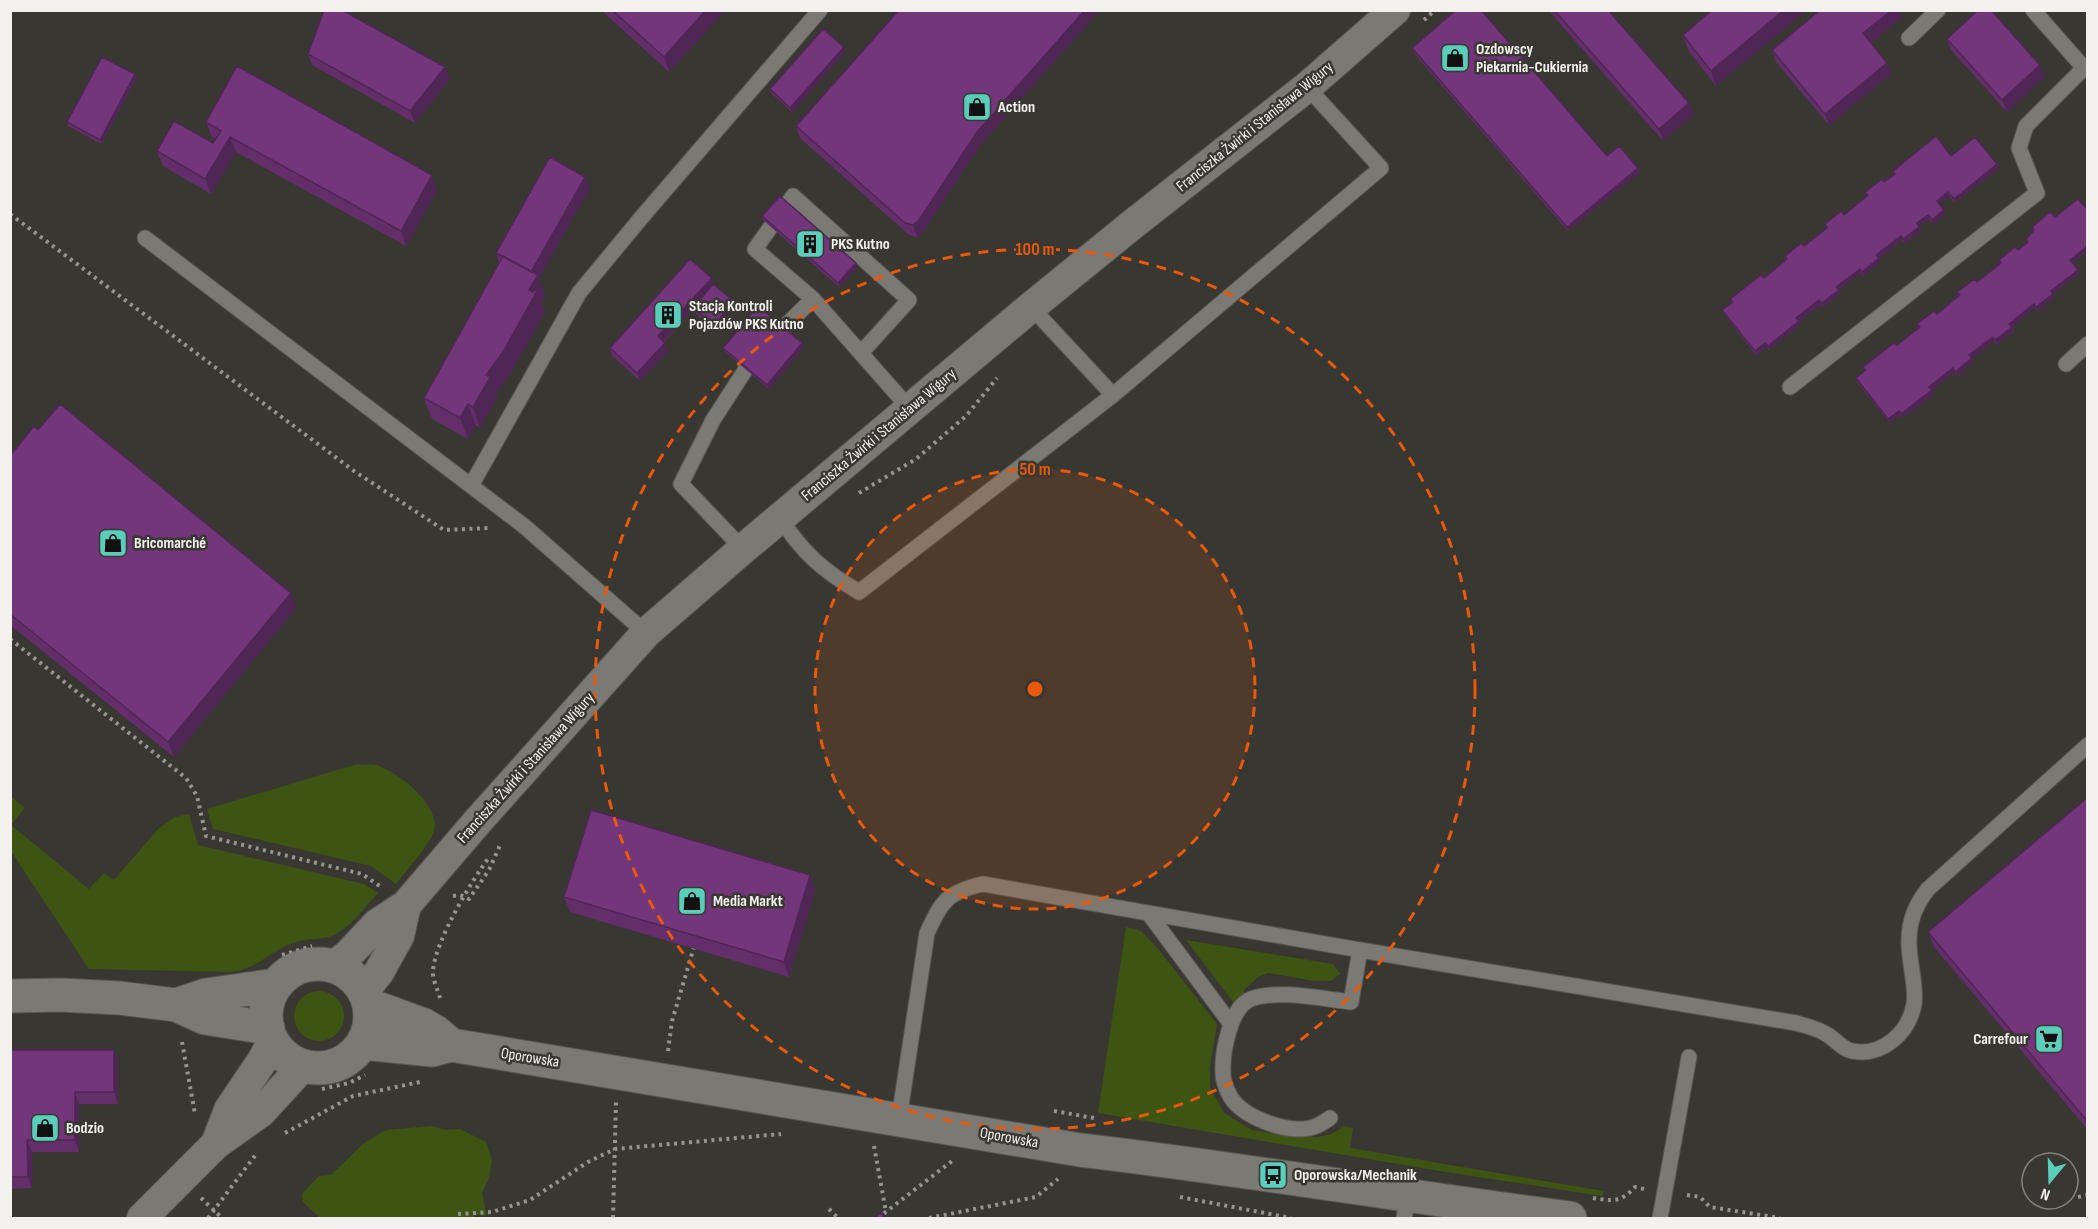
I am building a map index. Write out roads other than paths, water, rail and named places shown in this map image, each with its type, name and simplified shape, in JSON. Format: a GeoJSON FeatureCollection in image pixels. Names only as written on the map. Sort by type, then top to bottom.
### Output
{"type":"FeatureCollection","features":[{"type":"Feature","properties":{"kind":"street","name":"Franciszka Żwirki i Stanisława Wigury"},"geometry":{"type":"LineString","coordinates":[[324,955],[348,955],[377,924],[406,905],[646,633],[743,549],[1132,224],[1307,87],[1406,18]]}},
{"type":"Feature","properties":{"kind":"street","name":"Franciszka Żwirki i Stanisława Wigury"},"geometry":{"type":"LineString","coordinates":[[366,998],[399,936],[406,905]]}},
{"type":"Feature","properties":{"kind":"street"},"geometry":{"type":"LineString","coordinates":[[178,1018],[206,995],[277,971],[292,971],[312,964],[324,955],[351,976],[366,998],[369,1028],[363,1043],[350,1057],[342,1062],[323,1067],[261,1112],[206,1135]]}},
{"type":"Feature","properties":{"kind":"street"},"geometry":{"type":"LineString","coordinates":[[142,1218],[206,1135],[230,1110],[262,1061],[270,1034],[267,1006],[277,971]]}},
{"type":"Feature","properties":{"kind":"street"},"geometry":{"type":"LineString","coordinates":[[10,996],[61,995],[119,998],[178,1018],[205,1018],[270,1034],[289,1059],[312,1077]]}},
{"type":"Feature","properties":{"kind":"street","name":"Oporowska"},"geometry":{"type":"LineString","coordinates":[[366,998],[424,1025],[451,1045]]}},
{"type":"Feature","properties":{"kind":"street","name":"Oporowska"},"geometry":{"type":"LineString","coordinates":[[363,1043],[432,1050],[451,1045],[1080,1150],[1273,1175],[1406,1208],[1579,1208]]}},
{"type":"Feature","properties":{"kind":"lane"},"geometry":{"type":"LineString","coordinates":[[471,484],[579,293],[640,218],[820,10]]}},
{"type":"Feature","properties":{"kind":"lane"},"geometry":{"type":"LineString","coordinates":[[1909,38],[1938,10]]}},
{"type":"Feature","properties":{"kind":"lane"},"geometry":{"type":"LineString","coordinates":[[1790,387],[2037,193],[2019,148],[2026,126],[2084,68],[2033,10]]}},
{"type":"Feature","properties":{"kind":"lane"},"geometry":{"type":"LineString","coordinates":[[780,518],[795,541],[828,574],[859,592],[1113,395],[1381,168],[1307,87]]}},
{"type":"Feature","properties":{"kind":"lane"},"geometry":{"type":"LineString","coordinates":[[861,353],[909,300],[794,196],[755,249],[813,299],[910,409]]}},
{"type":"Feature","properties":{"kind":"lane"},"geometry":{"type":"LineString","coordinates":[[145,238],[471,484],[524,526],[646,633]]}},
{"type":"Feature","properties":{"kind":"lane"},"geometry":{"type":"LineString","coordinates":[[743,549],[681,484],[712,420],[755,355],[813,299]]}},
{"type":"Feature","properties":{"kind":"lane"},"geometry":{"type":"LineString","coordinates":[[1032,307],[1113,395]]}},
{"type":"Feature","properties":{"kind":"lane"},"geometry":{"type":"LineString","coordinates":[[2066,364],[2088,344]]}},
{"type":"Feature","properties":{"kind":"lane"},"geometry":{"type":"LineString","coordinates":[[899,1119],[927,933],[938,910],[948,898],[962,889],[983,884],[1796,1023],[1826,1034],[1837,1044],[1850,1051],[1864,1053],[1881,1048],[1897,1039],[1908,1021],[1914,1002],[1908,939],[1910,925],[1920,900],[1928,889],[2088,745]]}},
{"type":"Feature","properties":{"kind":"lane"},"geometry":{"type":"LineString","coordinates":[[1149,914],[1231,1024]]}},
{"type":"Feature","properties":{"kind":"lane"},"geometry":{"type":"LineString","coordinates":[[1330,1118],[1310,1128],[1290,1130],[1273,1125],[1246,1111],[1230,1097],[1223,1075],[1224,1049],[1231,1024],[1241,1007],[1249,999],[1265,996],[1351,1002],[1360,950]]}},
{"type":"Feature","properties":{"kind":"lane"},"geometry":{"type":"LineString","coordinates":[[1660,1218],[1689,1057]]}},
{"type":"Feature","properties":{"kind":"place","name":"Ozdowscy Piekarnia-Cukiernia"},"geometry":{"type":"Point","coordinates":[1455,58]}},
{"type":"Feature","properties":{"kind":"place","name":"Action"},"geometry":{"type":"Point","coordinates":[977,107]}},
{"type":"Feature","properties":{"kind":"place","name":"PKS Kutno"},"geometry":{"type":"Point","coordinates":[810,244]}},
{"type":"Feature","properties":{"kind":"place","name":"Stacja Kontroli Pojazdów PKS Kutno"},"geometry":{"type":"Point","coordinates":[668,315]}},
{"type":"Feature","properties":{"kind":"place","name":"Bricomarché"},"geometry":{"type":"Point","coordinates":[113,543]}},
{"type":"Feature","properties":{"kind":"place","name":"Media Markt"},"geometry":{"type":"Point","coordinates":[692,901]}},
{"type":"Feature","properties":{"kind":"place","name":"Carrefour"},"geometry":{"type":"Point","coordinates":[2049,1039]}},
{"type":"Feature","properties":{"kind":"place","name":"Bodzio"},"geometry":{"type":"Point","coordinates":[45,1128]}},
{"type":"Feature","properties":{"kind":"place","name":"Oporowska/Mechanik"},"geometry":{"type":"Point","coordinates":[1273,1175]}}]}
